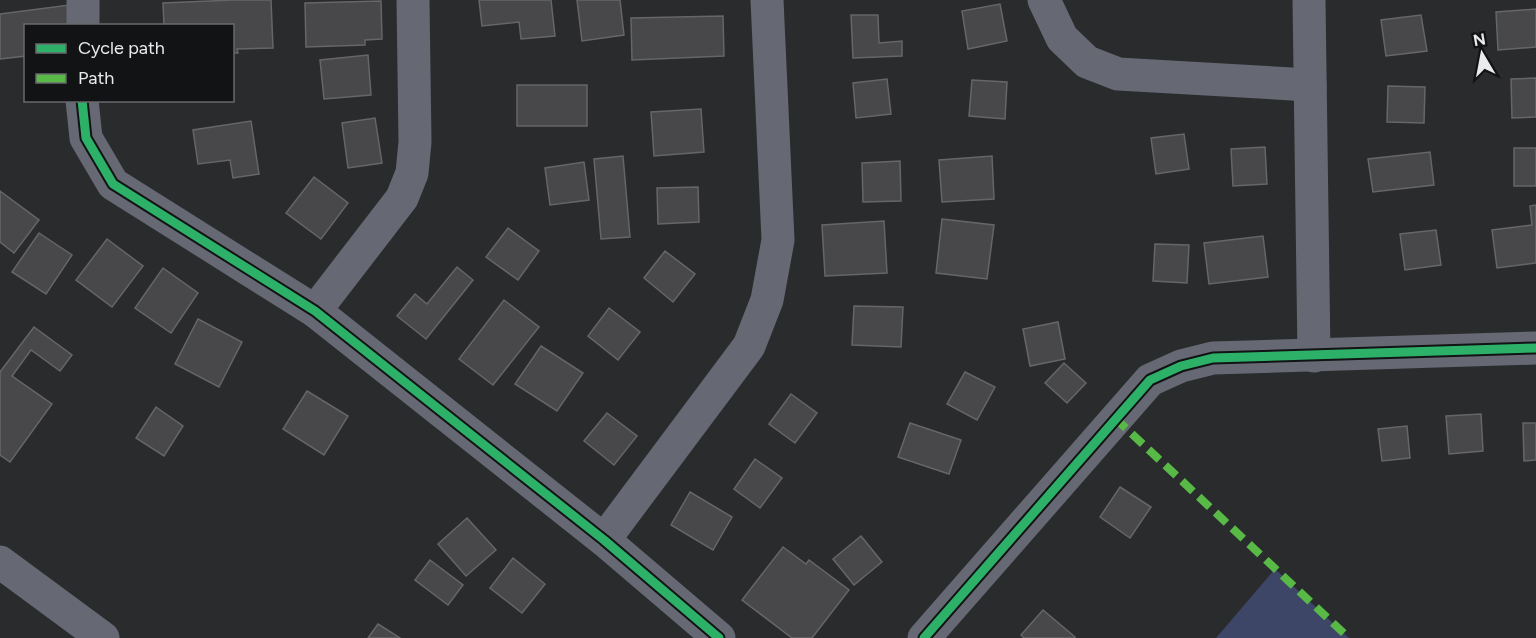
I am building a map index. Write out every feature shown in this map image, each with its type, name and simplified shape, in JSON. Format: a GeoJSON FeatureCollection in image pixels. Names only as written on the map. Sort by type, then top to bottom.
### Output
{"type":"FeatureCollection","features":[{"type":"Feature","properties":{"kind":"street"},"geometry":{"type":"LineString","coordinates":[[83,0],[83,24]]}},
{"type":"Feature","properties":{"kind":"street"},"geometry":{"type":"LineString","coordinates":[[315,311],[402,198],[412,174],[415,142],[413,0]]}},
{"type":"Feature","properties":{"kind":"street"},"geometry":{"type":"LineString","coordinates":[[604,540],[749,346],[767,300],[778,240],[767,0]]}},
{"type":"Feature","properties":{"kind":"street"},"geometry":{"type":"LineString","coordinates":[[1044,0],[1062,38],[1086,62],[1118,74],[1310,85]]}},
{"type":"Feature","properties":{"kind":"street"},"geometry":{"type":"LineString","coordinates":[[1310,0],[1314,356]]}},
{"type":"Feature","properties":{"kind":"street"},"geometry":{"type":"LineString","coordinates":[[82,102],[86,138],[114,184],[315,311],[604,540],[719,638]]}},
{"type":"Feature","properties":{"kind":"street"},"geometry":{"type":"LineString","coordinates":[[924,638],[1150,380],[1181,366],[1213,358],[1536,348]]}},
{"type":"Feature","properties":{"kind":"street"},"geometry":{"type":"LineString","coordinates":[[0,562],[103,638]]}},
{"type":"Feature","properties":{"kind":"shaded area"},"geometry":{"type":"Polygon","coordinates":[[[1275,569],[1349,638],[1216,638],[1275,569]]]}},
{"type":"Feature","properties":{"kind":"building"},"geometry":{"type":"Polygon","coordinates":[[[271,0],[273,48],[237,49],[238,53],[234,53],[234,24],[164,24],[163,3],[271,0]]]}},
{"type":"Feature","properties":{"kind":"building"},"geometry":{"type":"Polygon","coordinates":[[[479,0],[551,0],[555,36],[521,39],[519,22],[482,26],[479,0]]]}},
{"type":"Feature","properties":{"kind":"building"},"geometry":{"type":"Polygon","coordinates":[[[577,0],[620,0],[624,35],[582,41],[577,0]]]}},
{"type":"Feature","properties":{"kind":"building"},"geometry":{"type":"Polygon","coordinates":[[[381,1],[382,39],[365,40],[365,45],[306,47],[305,3],[381,1]]]}},
{"type":"Feature","properties":{"kind":"building"},"geometry":{"type":"Polygon","coordinates":[[[77,4],[80,24],[24,24],[24,56],[0,59],[0,14],[77,4]]]}},
{"type":"Feature","properties":{"kind":"building"},"geometry":{"type":"Polygon","coordinates":[[[1000,4],[1007,41],[968,49],[962,11],[1000,4]]]}},
{"type":"Feature","properties":{"kind":"building"},"geometry":{"type":"Polygon","coordinates":[[[1536,9],[1536,47],[1498,50],[1496,12],[1536,9]]]}},
{"type":"Feature","properties":{"kind":"building"},"geometry":{"type":"Polygon","coordinates":[[[851,15],[878,15],[879,43],[902,41],[902,56],[853,58],[851,15]]]}},
{"type":"Feature","properties":{"kind":"building"},"geometry":{"type":"Polygon","coordinates":[[[1421,15],[1427,51],[1386,56],[1381,20],[1421,15]]]}},
{"type":"Feature","properties":{"kind":"building"},"geometry":{"type":"Polygon","coordinates":[[[723,16],[724,56],[632,60],[631,18],[723,16]]]}},
{"type":"Feature","properties":{"kind":"building"},"geometry":{"type":"Polygon","coordinates":[[[368,55],[371,95],[324,99],[320,60],[368,55]]]}},
{"type":"Feature","properties":{"kind":"building"},"geometry":{"type":"Polygon","coordinates":[[[1536,78],[1536,117],[1512,118],[1511,79],[1536,78]]]}},
{"type":"Feature","properties":{"kind":"building"},"geometry":{"type":"Polygon","coordinates":[[[887,79],[891,114],[856,118],[853,83],[887,79]]]}},
{"type":"Feature","properties":{"kind":"building"},"geometry":{"type":"Polygon","coordinates":[[[972,80],[1007,82],[1005,119],[969,116],[972,80]]]}},
{"type":"Feature","properties":{"kind":"building"},"geometry":{"type":"Polygon","coordinates":[[[517,85],[587,85],[587,126],[517,126],[517,85]]]}},
{"type":"Feature","properties":{"kind":"building"},"geometry":{"type":"Polygon","coordinates":[[[1388,86],[1425,87],[1424,123],[1387,122],[1388,86]]]}},
{"type":"Feature","properties":{"kind":"building"},"geometry":{"type":"Polygon","coordinates":[[[701,109],[704,152],[654,156],[651,112],[701,109]]]}},
{"type":"Feature","properties":{"kind":"building"},"geometry":{"type":"Polygon","coordinates":[[[375,118],[382,163],[348,168],[342,123],[375,118]]]}},
{"type":"Feature","properties":{"kind":"building"},"geometry":{"type":"Polygon","coordinates":[[[251,121],[259,174],[233,178],[230,160],[198,164],[193,130],[251,121]]]}},
{"type":"Feature","properties":{"kind":"building"},"geometry":{"type":"Polygon","coordinates":[[[1184,134],[1189,169],[1156,174],[1151,138],[1184,134]]]}},
{"type":"Feature","properties":{"kind":"building"},"geometry":{"type":"Polygon","coordinates":[[[1265,147],[1267,184],[1233,186],[1231,149],[1265,147]]]}},
{"type":"Feature","properties":{"kind":"building"},"geometry":{"type":"Polygon","coordinates":[[[1514,148],[1536,148],[1536,186],[1514,186],[1514,148]]]}},
{"type":"Feature","properties":{"kind":"building"},"geometry":{"type":"Polygon","coordinates":[[[1430,152],[1434,185],[1373,192],[1368,159],[1430,152]]]}},
{"type":"Feature","properties":{"kind":"building"},"geometry":{"type":"Polygon","coordinates":[[[623,156],[630,237],[601,239],[594,159],[623,156]]]}},
{"type":"Feature","properties":{"kind":"building"},"geometry":{"type":"Polygon","coordinates":[[[992,156],[994,199],[942,202],[939,160],[992,156]]]}},
{"type":"Feature","properties":{"kind":"building"},"geometry":{"type":"Polygon","coordinates":[[[900,161],[901,201],[863,202],[862,163],[900,161]]]}},
{"type":"Feature","properties":{"kind":"building"},"geometry":{"type":"Polygon","coordinates":[[[584,162],[589,200],[550,205],[545,168],[584,162]]]}},
{"type":"Feature","properties":{"kind":"building"},"geometry":{"type":"Polygon","coordinates":[[[314,177],[348,203],[321,239],[286,213],[314,177]]]}},
{"type":"Feature","properties":{"kind":"building"},"geometry":{"type":"Polygon","coordinates":[[[698,187],[699,222],[658,224],[657,188],[698,187]]]}},
{"type":"Feature","properties":{"kind":"building"},"geometry":{"type":"Polygon","coordinates":[[[0,191],[39,220],[14,253],[0,242],[0,191]]]}},
{"type":"Feature","properties":{"kind":"building"},"geometry":{"type":"Polygon","coordinates":[[[1536,205],[1536,263],[1497,268],[1492,230],[1532,225],[1530,206],[1536,205]]]}},
{"type":"Feature","properties":{"kind":"building"},"geometry":{"type":"Polygon","coordinates":[[[942,219],[994,225],[987,279],[936,273],[942,219]]]}},
{"type":"Feature","properties":{"kind":"building"},"geometry":{"type":"Polygon","coordinates":[[[884,221],[887,273],[825,276],[822,225],[884,221]]]}},
{"type":"Feature","properties":{"kind":"building"},"geometry":{"type":"Polygon","coordinates":[[[508,228],[539,251],[518,280],[486,257],[508,228]]]}},
{"type":"Feature","properties":{"kind":"building"},"geometry":{"type":"Polygon","coordinates":[[[1436,230],[1441,265],[1405,270],[1400,234],[1436,230]]]}},
{"type":"Feature","properties":{"kind":"building"},"geometry":{"type":"Polygon","coordinates":[[[39,233],[72,255],[46,294],[12,272],[39,233]]]}},
{"type":"Feature","properties":{"kind":"building"},"geometry":{"type":"Polygon","coordinates":[[[1263,236],[1268,277],[1209,284],[1204,243],[1263,236]]]}},
{"type":"Feature","properties":{"kind":"building"},"geometry":{"type":"Polygon","coordinates":[[[107,239],[143,266],[112,307],[76,280],[107,239]]]}},
{"type":"Feature","properties":{"kind":"building"},"geometry":{"type":"Polygon","coordinates":[[[1155,244],[1189,245],[1187,283],[1153,281],[1155,244]]]}},
{"type":"Feature","properties":{"kind":"building"},"geometry":{"type":"Polygon","coordinates":[[[665,251],[695,274],[673,302],[644,278],[665,251]]]}},
{"type":"Feature","properties":{"kind":"building"},"geometry":{"type":"Polygon","coordinates":[[[457,267],[473,280],[426,339],[397,316],[415,294],[427,304],[457,267]]]}},
{"type":"Feature","properties":{"kind":"building"},"geometry":{"type":"Polygon","coordinates":[[[163,268],[198,293],[171,333],[135,308],[163,268]]]}},
{"type":"Feature","properties":{"kind":"building"},"geometry":{"type":"Polygon","coordinates":[[[504,300],[539,327],[493,385],[459,359],[504,300]]]}},
{"type":"Feature","properties":{"kind":"building"},"geometry":{"type":"Polygon","coordinates":[[[854,306],[903,307],[901,347],[852,345],[854,306]]]}},
{"type":"Feature","properties":{"kind":"building"},"geometry":{"type":"Polygon","coordinates":[[[609,308],[640,332],[618,360],[588,336],[609,308]]]}},
{"type":"Feature","properties":{"kind":"building"},"geometry":{"type":"Polygon","coordinates":[[[198,319],[242,342],[219,387],[175,364],[198,319]]]}},
{"type":"Feature","properties":{"kind":"building"},"geometry":{"type":"Polygon","coordinates":[[[1058,322],[1065,359],[1030,366],[1023,329],[1058,322]]]}},
{"type":"Feature","properties":{"kind":"building"},"geometry":{"type":"Polygon","coordinates":[[[34,327],[72,355],[60,371],[31,350],[12,376],[52,404],[10,462],[0,455],[0,372],[34,327]]]}},
{"type":"Feature","properties":{"kind":"building"},"geometry":{"type":"Polygon","coordinates":[[[541,346],[583,373],[557,411],[515,384],[541,346]]]}},
{"type":"Feature","properties":{"kind":"building"},"geometry":{"type":"Polygon","coordinates":[[[1064,363],[1086,383],[1067,403],[1045,383],[1064,363]]]}},
{"type":"Feature","properties":{"kind":"building"},"geometry":{"type":"Polygon","coordinates":[[[965,372],[995,387],[977,420],[947,404],[965,372]]]}},
{"type":"Feature","properties":{"kind":"building"},"geometry":{"type":"Polygon","coordinates":[[[307,391],[348,416],[324,455],[283,429],[307,391]]]}},
{"type":"Feature","properties":{"kind":"building"},"geometry":{"type":"Polygon","coordinates":[[[791,394],[817,413],[795,443],[769,424],[791,394]]]}},
{"type":"Feature","properties":{"kind":"building"},"geometry":{"type":"Polygon","coordinates":[[[156,407],[183,426],[164,456],[136,438],[156,407]]]}},
{"type":"Feature","properties":{"kind":"building"},"geometry":{"type":"Polygon","coordinates":[[[607,413],[637,436],[614,465],[584,441],[607,413]]]}},
{"type":"Feature","properties":{"kind":"building"},"geometry":{"type":"Polygon","coordinates":[[[1481,414],[1483,451],[1449,454],[1446,416],[1481,414]]]}},
{"type":"Feature","properties":{"kind":"building"},"geometry":{"type":"Polygon","coordinates":[[[910,423],[961,440],[949,474],[898,457],[910,423]]]}},
{"type":"Feature","properties":{"kind":"building"},"geometry":{"type":"Polygon","coordinates":[[[1523,423],[1536,423],[1536,460],[1524,461],[1523,423]]]}},
{"type":"Feature","properties":{"kind":"building"},"geometry":{"type":"Polygon","coordinates":[[[1407,426],[1410,458],[1382,461],[1378,429],[1407,426]]]}},
{"type":"Feature","properties":{"kind":"building"},"geometry":{"type":"Polygon","coordinates":[[[755,459],[782,478],[760,508],[734,489],[755,459]]]}},
{"type":"Feature","properties":{"kind":"building"},"geometry":{"type":"Polygon","coordinates":[[[1120,487],[1151,507],[1130,538],[1100,517],[1120,487]]]}},
{"type":"Feature","properties":{"kind":"building"},"geometry":{"type":"Polygon","coordinates":[[[690,492],[732,517],[713,550],[671,525],[690,492]]]}},
{"type":"Feature","properties":{"kind":"building"},"geometry":{"type":"Polygon","coordinates":[[[467,518],[496,550],[466,576],[438,544],[467,518]]]}},
{"type":"Feature","properties":{"kind":"building"},"geometry":{"type":"Polygon","coordinates":[[[861,536],[882,562],[854,585],[833,559],[861,536]]]}},
{"type":"Feature","properties":{"kind":"building"},"geometry":{"type":"Polygon","coordinates":[[[783,547],[806,564],[809,560],[849,590],[812,638],[792,638],[742,600],[783,547]]]}},
{"type":"Feature","properties":{"kind":"building"},"geometry":{"type":"Polygon","coordinates":[[[513,558],[545,584],[522,613],[490,588],[513,558]]]}},
{"type":"Feature","properties":{"kind":"building"},"geometry":{"type":"Polygon","coordinates":[[[430,560],[463,585],[448,605],[415,580],[430,560]]]}},
{"type":"Feature","properties":{"kind":"building"},"geometry":{"type":"Polygon","coordinates":[[[1043,610],[1075,637],[1024,638],[1021,635],[1043,610]]]}},
{"type":"Feature","properties":{"kind":"building"},"geometry":{"type":"Polygon","coordinates":[[[378,624],[400,638],[368,638],[378,624]]]}},
{"type":"Feature","properties":{"kind":"marked path"},"geometry":{"type":"LineString","coordinates":[[1115,418],[1349,638]]}},
{"type":"Feature","properties":{"kind":"cycle path"},"geometry":{"type":"LineString","coordinates":[[82,102],[86,138],[113,184],[315,311],[604,540],[719,638]]}},
{"type":"Feature","properties":{"kind":"cycle path"},"geometry":{"type":"LineString","coordinates":[[924,638],[1150,380],[1181,366],[1213,358],[1536,348]]}}]}
